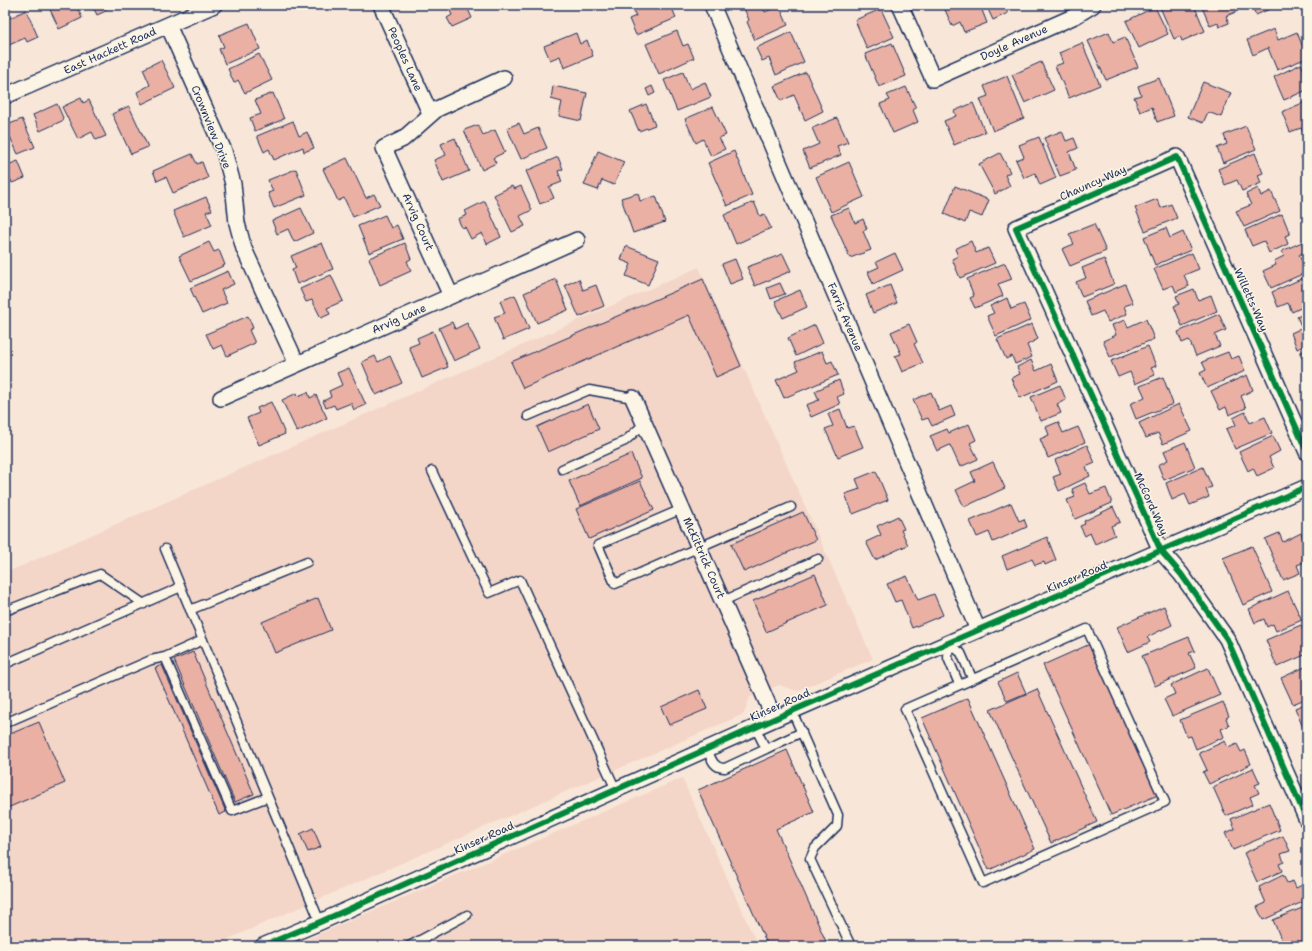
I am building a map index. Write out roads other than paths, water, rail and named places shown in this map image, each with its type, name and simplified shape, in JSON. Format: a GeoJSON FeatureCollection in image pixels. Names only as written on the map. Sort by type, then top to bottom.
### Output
{"type":"FeatureCollection","features":[{"type":"Feature","properties":{"kind":"street","name":"East Hackett Road"},"geometry":{"type":"LineString","coordinates":[[5,96],[214,5]]}},
{"type":"Feature","properties":{"kind":"street","name":"Peoples Lane"},"geometry":{"type":"LineString","coordinates":[[381,5],[430,113]]}},
{"type":"Feature","properties":{"kind":"street","name":"Farris Avenue"},"geometry":{"type":"LineString","coordinates":[[712,5],[978,630]]}},
{"type":"Feature","properties":{"kind":"street","name":"Doyle Avenue"},"geometry":{"type":"LineString","coordinates":[[900,5],[933,79],[1074,16],[1093,5]]}},
{"type":"Feature","properties":{"kind":"street","name":"Crownview Drive"},"geometry":{"type":"LineString","coordinates":[[168,26],[224,151],[233,184],[237,223],[244,249],[297,364]]}},
{"type":"Feature","properties":{"kind":"street"},"geometry":{"type":"LineString","coordinates":[[430,113],[504,78]]}},
{"type":"Feature","properties":{"kind":"street","name":"Arvig Court"},"geometry":{"type":"LineString","coordinates":[[430,113],[403,139],[384,148],[451,296]]}},
{"type":"Feature","properties":{"kind":"street","name":"Chauncy Way"},"geometry":{"type":"LineString","coordinates":[[1016,228],[1177,157]]}},
{"type":"Feature","properties":{"kind":"street","name":"Willetts Way"},"geometry":{"type":"LineString","coordinates":[[1177,157],[1307,452]]}},
{"type":"Feature","properties":{"kind":"street","name":"McCord Way"},"geometry":{"type":"LineString","coordinates":[[1016,228],[1161,551],[1181,574],[1227,639],[1307,820]]}},
{"type":"Feature","properties":{"kind":"street","name":"Arvig Lane"},"geometry":{"type":"LineString","coordinates":[[221,398],[577,240]]}},
{"type":"Feature","properties":{"kind":"street","name":"McKittrick Court"},"geometry":{"type":"LineString","coordinates":[[633,398],[774,718]]}},
{"type":"Feature","properties":{"kind":"street","name":"Kinser Road"},"geometry":{"type":"LineString","coordinates":[[263,946],[616,790],[774,718],[1307,487]]}},
{"type":"Feature","properties":{"kind":"lane"},"geometry":{"type":"LineString","coordinates":[[528,416],[589,390],[633,398]]}},
{"type":"Feature","properties":{"kind":"lane"},"geometry":{"type":"LineString","coordinates":[[562,469],[625,441],[645,423]]}},
{"type":"Feature","properties":{"kind":"lane"},"geometry":{"type":"LineString","coordinates":[[432,471],[489,594],[520,580],[616,790]]}},
{"type":"Feature","properties":{"kind":"lane"},"geometry":{"type":"LineString","coordinates":[[682,509],[598,545],[615,584],[791,507]]}},
{"type":"Feature","properties":{"kind":"lane"},"geometry":{"type":"LineString","coordinates":[[165,549],[320,922]]}},
{"type":"Feature","properties":{"kind":"lane"},"geometry":{"type":"LineString","coordinates":[[723,601],[818,559]]}},
{"type":"Feature","properties":{"kind":"lane"},"geometry":{"type":"LineString","coordinates":[[190,610],[307,562]]}},
{"type":"Feature","properties":{"kind":"lane"},"geometry":{"type":"LineString","coordinates":[[5,612],[100,574],[144,604]]}},
{"type":"Feature","properties":{"kind":"lane"},"geometry":{"type":"LineString","coordinates":[[5,664],[181,587]]}},
{"type":"Feature","properties":{"kind":"lane"},"geometry":{"type":"LineString","coordinates":[[1087,629],[1164,802],[983,883],[905,709],[959,684],[1087,629]]}},
{"type":"Feature","properties":{"kind":"lane"},"geometry":{"type":"LineString","coordinates":[[5,723],[151,660],[165,657],[203,640]]}},
{"type":"Feature","properties":{"kind":"lane"},"geometry":{"type":"LineString","coordinates":[[949,643],[961,653],[972,678]]}},
{"type":"Feature","properties":{"kind":"lane"},"geometry":{"type":"LineString","coordinates":[[949,643],[948,658],[959,684]]}},
{"type":"Feature","properties":{"kind":"lane"},"geometry":{"type":"LineString","coordinates":[[165,657],[232,811],[268,797]]}},
{"type":"Feature","properties":{"kind":"lane"},"geometry":{"type":"LineString","coordinates":[[792,711],[838,815],[837,826],[815,848],[810,858],[851,946]]}},
{"type":"Feature","properties":{"kind":"lane"},"geometry":{"type":"LineString","coordinates":[[755,727],[766,749]]}},
{"type":"Feature","properties":{"kind":"lane"},"geometry":{"type":"LineString","coordinates":[[707,749],[714,765],[720,769],[802,732]]}},
{"type":"Feature","properties":{"kind":"lane"},"geometry":{"type":"LineString","coordinates":[[409,946],[467,915]]}}]}
